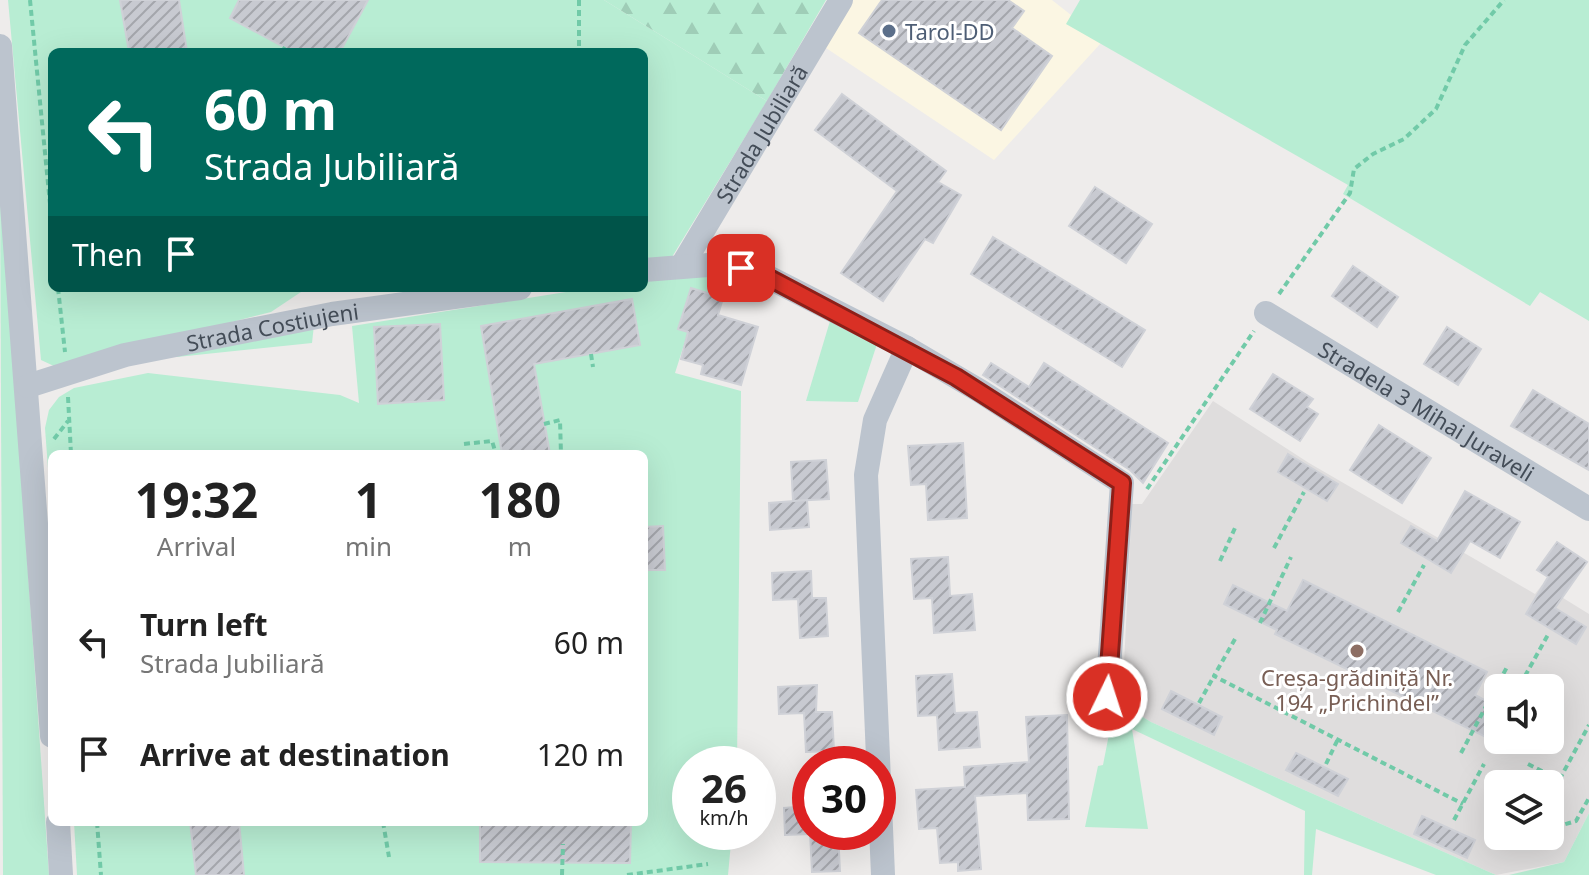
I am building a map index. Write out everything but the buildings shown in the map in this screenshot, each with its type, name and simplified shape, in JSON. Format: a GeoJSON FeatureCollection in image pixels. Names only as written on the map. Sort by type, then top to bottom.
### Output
{"type":"FeatureCollection","features":[{"type":"Feature","properties":{"kind":"street","name":"Strada Jubiliară"},"geometry":{"type":"LineString","coordinates":[[683,264],[841,0]]}},
{"type":"Feature","properties":{"kind":"street"},"geometry":{"type":"LineString","coordinates":[[0,46],[48,678]]}},
{"type":"Feature","properties":{"kind":"street"},"geometry":{"type":"LineString","coordinates":[[648,269],[683,264],[721,264],[760,273],[907,348],[980,391],[1122,483],[1107,697],[1123,717]]}},
{"type":"Feature","properties":{"kind":"street","name":"Strada Costiujeni"},"geometry":{"type":"LineString","coordinates":[[28,386],[125,355],[332,314],[491,292]]}},
{"type":"Feature","properties":{"kind":"street","name":"Stradela 3 Mihai Juraveli"},"geometry":{"type":"LineString","coordinates":[[1266,313],[1589,509]]}},
{"type":"Feature","properties":{"kind":"street"},"geometry":{"type":"LineString","coordinates":[[883,875],[866,475],[875,420],[907,348]]}},
{"type":"Feature","properties":{"kind":"street"},"geometry":{"type":"LineString","coordinates":[[58,826],[61,875]]}},
{"type":"Feature","properties":{"kind":"path"},"geometry":{"type":"LineString","coordinates":[[30,0],[48,183]]}},
{"type":"Feature","properties":{"kind":"path"},"geometry":{"type":"LineString","coordinates":[[579,0],[579,48]]}},
{"type":"Feature","properties":{"kind":"path"},"geometry":{"type":"LineString","coordinates":[[1142,496],[1350,193],[1354,169],[1373,154],[1404,139],[1436,109],[1465,45],[1504,0]]}},
{"type":"Feature","properties":{"kind":"path"},"geometry":{"type":"LineString","coordinates":[[591,354],[593,367]]}},
{"type":"Feature","properties":{"kind":"path"},"geometry":{"type":"LineString","coordinates":[[48,440],[56,439],[69,420]]}},
{"type":"Feature","properties":{"kind":"path"},"geometry":{"type":"LineString","coordinates":[[544,424],[560,420],[561,450]]}},
{"type":"Feature","properties":{"kind":"path"},"geometry":{"type":"LineString","coordinates":[[464,444],[492,441],[495,450]]}},
{"type":"Feature","properties":{"kind":"path"},"geometry":{"type":"LineString","coordinates":[[1274,548],[1304,492]]}},
{"type":"Feature","properties":{"kind":"path"},"geometry":{"type":"LineString","coordinates":[[1220,561],[1235,528]]}},
{"type":"Feature","properties":{"kind":"path"},"geometry":{"type":"LineString","coordinates":[[1260,623],[1291,557]]}},
{"type":"Feature","properties":{"kind":"path"},"geometry":{"type":"LineString","coordinates":[[1398,612],[1424,565]]}},
{"type":"Feature","properties":{"kind":"path"},"geometry":{"type":"LineString","coordinates":[[1526,674],[1549,633]]}},
{"type":"Feature","properties":{"kind":"path"},"geometry":{"type":"LineString","coordinates":[[1199,703],[1235,639]]}},
{"type":"Feature","properties":{"kind":"path"},"geometry":{"type":"LineString","coordinates":[[1461,753],[1507,667]]}},
{"type":"Feature","properties":{"kind":"path"},"geometry":{"type":"LineString","coordinates":[[1214,676],[1463,804]]}},
{"type":"Feature","properties":{"kind":"path"},"geometry":{"type":"LineString","coordinates":[[1564,771],[1589,725]]}},
{"type":"Feature","properties":{"kind":"path"},"geometry":{"type":"LineString","coordinates":[[1326,764],[1338,739]]}},
{"type":"Feature","properties":{"kind":"path"},"geometry":{"type":"LineString","coordinates":[[1454,820],[1484,764]]}},
{"type":"Feature","properties":{"kind":"path"},"geometry":{"type":"LineString","coordinates":[[1528,764],[1540,770]]}},
{"type":"Feature","properties":{"kind":"path"},"geometry":{"type":"LineString","coordinates":[[1564,825],[1576,821],[1589,798]]}},
{"type":"Feature","properties":{"kind":"path"},"geometry":{"type":"LineString","coordinates":[[97,826],[101,875]]}},
{"type":"Feature","properties":{"kind":"path"},"geometry":{"type":"LineString","coordinates":[[384,826],[389,857]]}},
{"type":"Feature","properties":{"kind":"path"},"geometry":{"type":"LineString","coordinates":[[562,875],[563,844]]}},
{"type":"Feature","properties":{"kind":"path"},"geometry":{"type":"LineString","coordinates":[[627,875],[708,864]]}},
{"type":"Feature","properties":{"kind":"shaded area","name":"Tarol-DD"},"geometry":{"type":"Polygon","coordinates":[[[853,0],[1052,0],[1071,15],[1067,24],[1101,43],[994,160],[823,46],[853,0]]]}},
{"type":"Feature","properties":{"kind":"shaded area","name":"Creșa-grădiniță Nr. 194 „Prichindel”"},"geometry":{"type":"Polygon","coordinates":[[[1213,401],[1309,463],[1535,594],[1542,585],[1589,614],[1589,813],[1564,862],[1496,875],[1151,722],[1122,704],[1132,504],[1142,504],[1213,401]]]}},
{"type":"Feature","properties":{"kind":"green space"},"geometry":{"type":"Polygon","coordinates":[[[8,0],[604,0],[767,101],[672,257],[648,260],[648,48],[48,48],[48,292],[301,292],[271,312],[56,367],[41,360],[8,0]]]}},
{"type":"Feature","properties":{"kind":"green space"},"geometry":{"type":"Polygon","coordinates":[[[604,0],[826,0],[767,101],[604,0]]]}},
{"type":"Feature","properties":{"kind":"green space"},"geometry":{"type":"Polygon","coordinates":[[[1080,0],[1589,0],[1589,321],[1540,292],[1530,306],[1343,194],[1348,185],[1066,24],[1080,0]]]}},
{"type":"Feature","properties":{"kind":"green space"},"geometry":{"type":"Polygon","coordinates":[[[0,168],[49,875],[3,875],[0,168]]]}},
{"type":"Feature","properties":{"kind":"green space"},"geometry":{"type":"Polygon","coordinates":[[[690,272],[730,277],[723,298],[691,289],[678,329],[688,332],[675,373],[741,391],[737,746],[672,746],[672,850],[730,850],[728,875],[77,875],[74,826],[648,826],[648,450],[48,450],[48,468],[45,428],[49,410],[59,397],[74,388],[148,373],[340,395],[359,403],[352,326],[566,292],[648,292],[648,279],[690,272]]]}},
{"type":"Feature","properties":{"kind":"green space"},"geometry":{"type":"Polygon","coordinates":[[[830,321],[877,344],[858,402],[806,401],[830,321]]]}},
{"type":"Feature","properties":{"kind":"green space"},"geometry":{"type":"Polygon","coordinates":[[[314,325],[312,343],[177,357],[176,351],[314,325]]]}},
{"type":"Feature","properties":{"kind":"green space"},"geometry":{"type":"Polygon","coordinates":[[[1133,711],[1151,722],[1496,875],[1436,875],[1316,829],[1312,875],[1304,875],[1305,811],[1132,729],[1148,829],[1085,827],[1111,724],[1131,729],[1133,711]]]}},
{"type":"Feature","properties":{"kind":"green space"},"geometry":{"type":"Polygon","coordinates":[[[1589,813],[1589,875],[1509,875],[1564,862],[1589,813]]]}},
{"type":"Feature","properties":{"kind":"place","name":"Tarol-DD"},"geometry":{"type":"Point","coordinates":[889,31]}},
{"type":"Feature","properties":{"kind":"place","name":"Creșa-grădiniță Nr. 194 „Prichindel”"},"geometry":{"type":"Point","coordinates":[1357,651]}},
{"type":"Feature","properties":{"kind":"route"},"geometry":{"type":"LineString","coordinates":[[741,268],[760,273],[880,337],[907,348],[980,391],[1122,483],[1107,697]]}}]}
